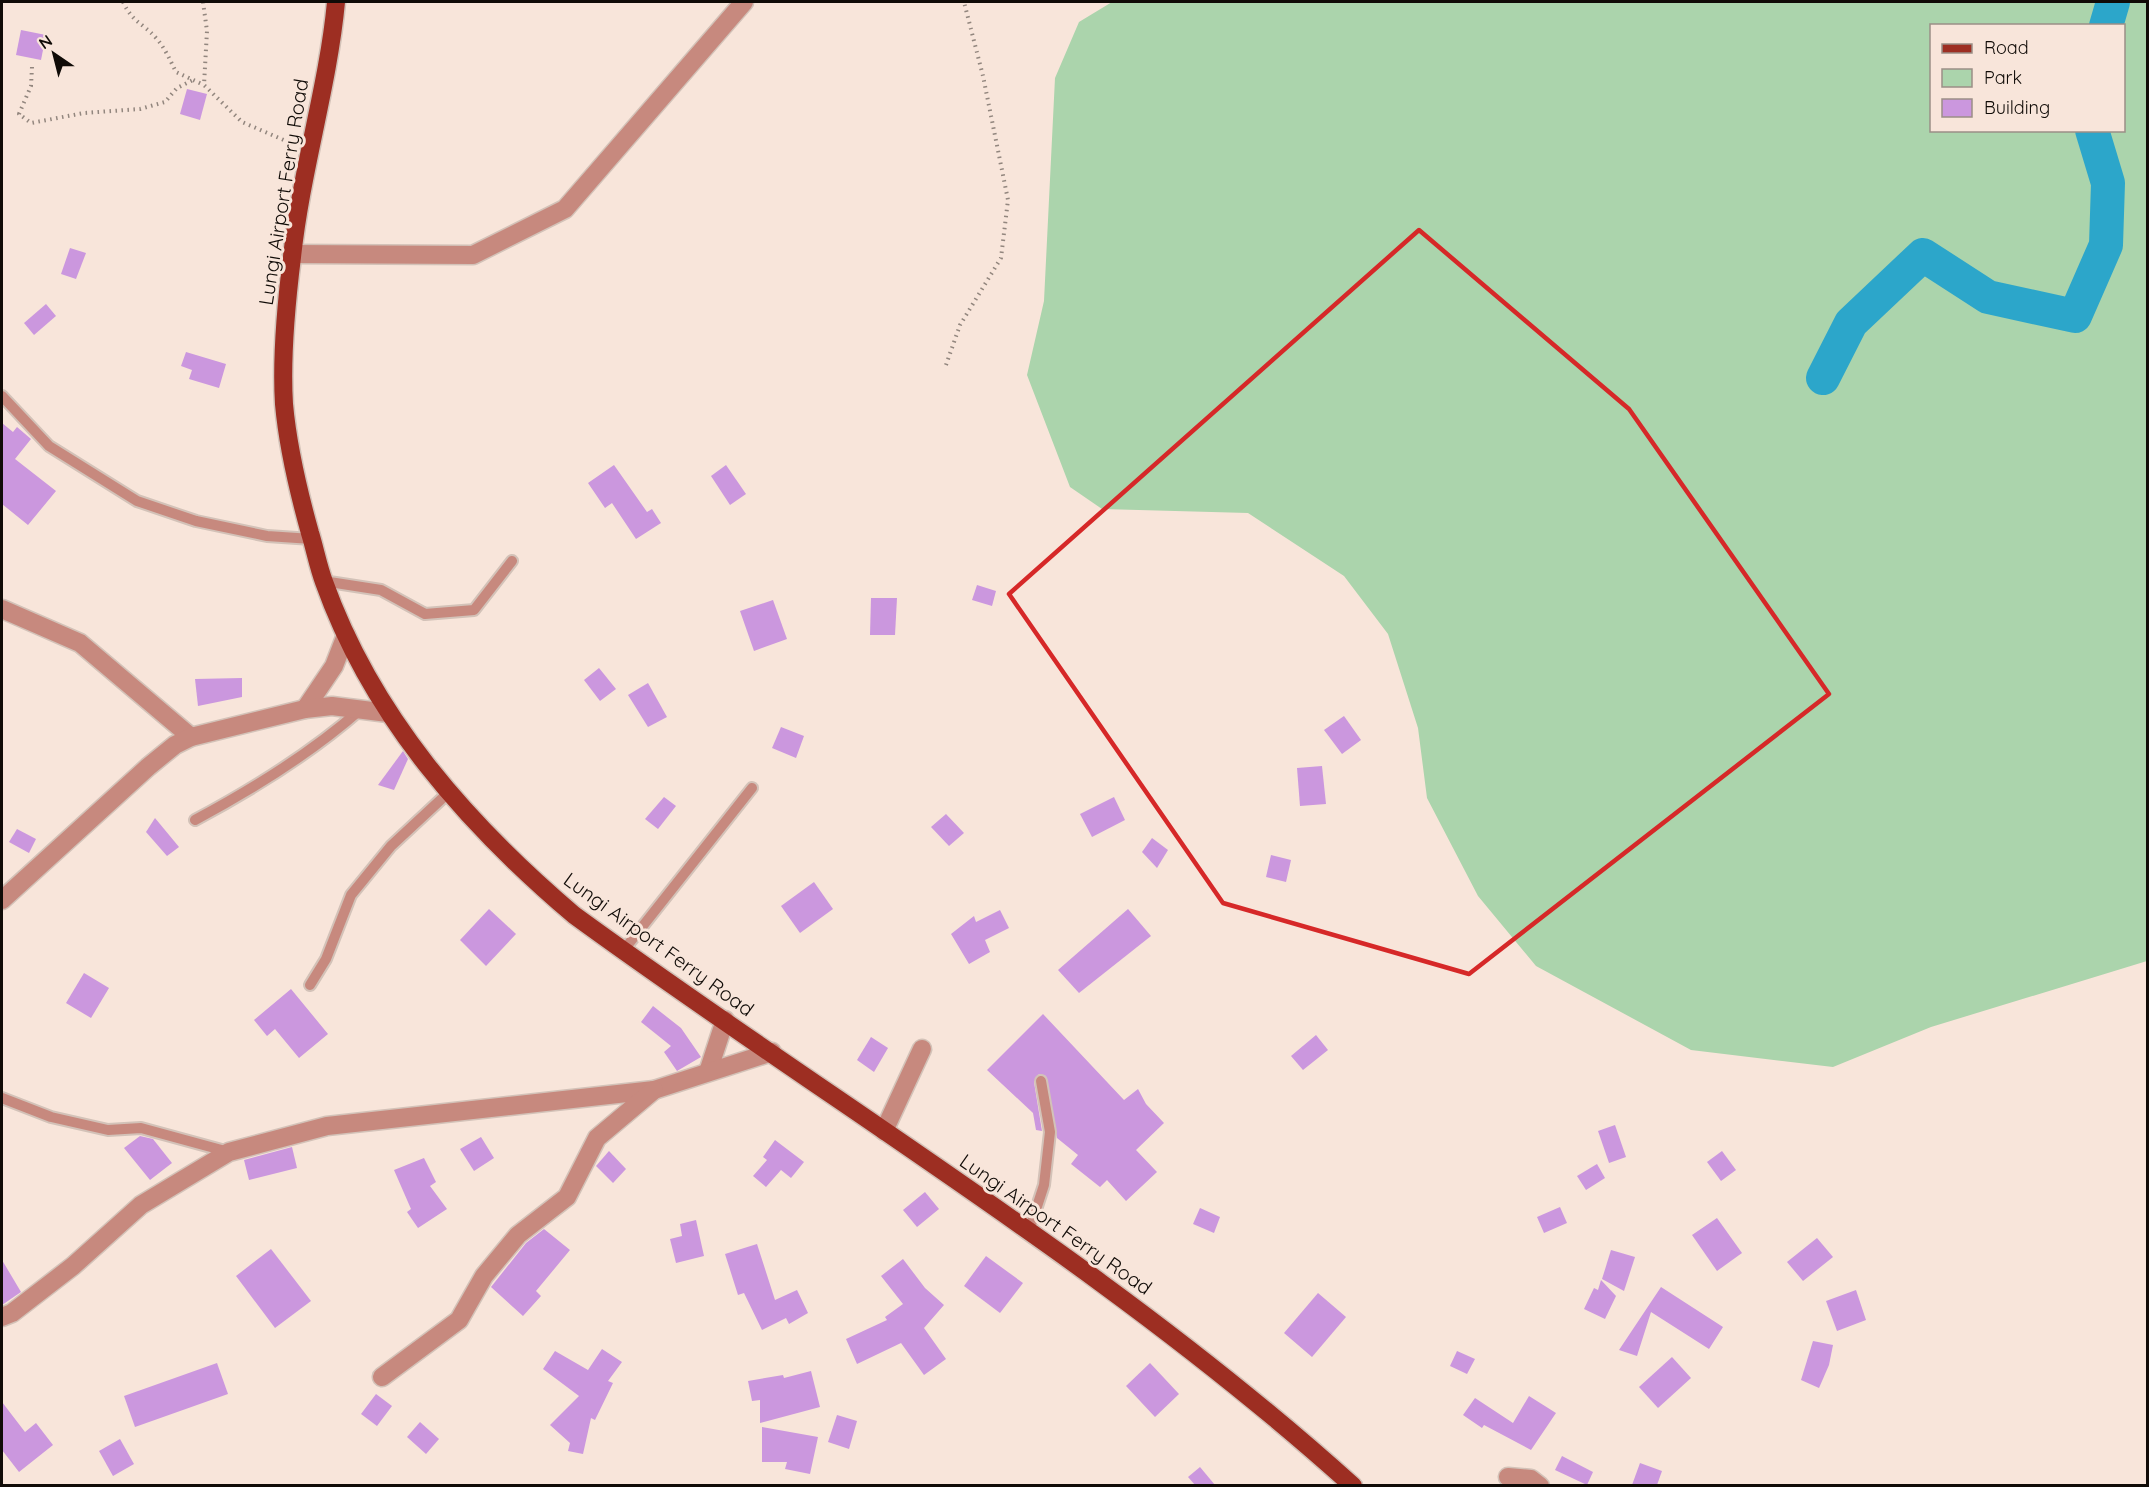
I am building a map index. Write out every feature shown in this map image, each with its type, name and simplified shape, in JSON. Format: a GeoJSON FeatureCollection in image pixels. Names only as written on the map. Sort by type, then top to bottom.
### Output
{"type":"FeatureCollection","features":[{"type":"Feature","properties":{"kind":"main road","name":"Lungi Airport Ferry Road"},"geometry":{"type":"LineString","coordinates":[[336,2],[292,254],[285,334],[284,402],[293,471],[323,581],[346,635],[388,713],[448,793],[520,869],[574,915],[1029,1231],[1177,1337],[1353,1485]]}},
{"type":"Feature","properties":{"kind":"street"},"geometry":{"type":"LineString","coordinates":[[292,254],[473,255],[565,209],[744,2]]}},
{"type":"Feature","properties":{"kind":"street"},"geometry":{"type":"LineString","coordinates":[[2,609],[80,643],[191,737]]}},
{"type":"Feature","properties":{"kind":"street"},"geometry":{"type":"LineString","coordinates":[[305,709],[334,666],[346,635]]}},
{"type":"Feature","properties":{"kind":"street"},"geometry":{"type":"LineString","coordinates":[[2,900],[148,767],[175,745],[191,737],[305,709],[332,706],[388,713]]}},
{"type":"Feature","properties":{"kind":"street"},"geometry":{"type":"LineString","coordinates":[[708,1072],[725,1020]]}},
{"type":"Feature","properties":{"kind":"street"},"geometry":{"type":"LineString","coordinates":[[884,1131],[922,1049]]}},
{"type":"Feature","properties":{"kind":"street"},"geometry":{"type":"LineString","coordinates":[[2,1317],[12,1313],[73,1266],[141,1205],[229,1152],[327,1126],[654,1089],[772,1052]]}},
{"type":"Feature","properties":{"kind":"street"},"geometry":{"type":"LineString","coordinates":[[382,1377],[459,1320],[484,1276],[518,1235],[567,1197],[597,1138],[654,1089]]}},
{"type":"Feature","properties":{"kind":"street"},"geometry":{"type":"LineString","coordinates":[[1508,1477],[1531,1479],[1540,1485]]}},
{"type":"Feature","properties":{"kind":"lane"},"geometry":{"type":"LineString","coordinates":[[2,396],[50,446],[137,501],[196,521],[267,536],[312,539]]}},
{"type":"Feature","properties":{"kind":"lane"},"geometry":{"type":"LineString","coordinates":[[323,581],[381,590],[425,614],[474,610],[513,561]]}},
{"type":"Feature","properties":{"kind":"lane"},"geometry":{"type":"LineString","coordinates":[[195,820],[243,794],[316,746],[360,710]]}},
{"type":"Feature","properties":{"kind":"lane"},"geometry":{"type":"LineString","coordinates":[[623,951],[752,788]]}},
{"type":"Feature","properties":{"kind":"lane"},"geometry":{"type":"LineString","coordinates":[[310,985],[326,959],[351,896],[391,846],[448,793]]}},
{"type":"Feature","properties":{"kind":"lane"},"geometry":{"type":"LineString","coordinates":[[1029,1231],[1044,1185],[1050,1132],[1041,1081]]}},
{"type":"Feature","properties":{"kind":"lane"},"geometry":{"type":"LineString","coordinates":[[2,1098],[51,1117],[108,1130],[141,1128],[229,1152]]}},
{"type":"Feature","properties":{"kind":"path"},"geometry":{"type":"LineString","coordinates":[[123,2],[133,19],[155,36],[166,51],[176,72],[204,85],[242,122],[310,153]]}},
{"type":"Feature","properties":{"kind":"path"},"geometry":{"type":"LineString","coordinates":[[203,2],[207,31],[204,85]]}},
{"type":"Feature","properties":{"kind":"path"},"geometry":{"type":"LineString","coordinates":[[946,365],[960,325],[1001,258],[1008,200],[983,76],[964,2]]}},
{"type":"Feature","properties":{"kind":"path"},"geometry":{"type":"LineString","coordinates":[[32,67],[31,86],[19,114],[31,123],[84,113],[140,109],[165,102],[177,88],[193,80]]}},
{"type":"Feature","properties":{"kind":"highlighted area"},"geometry":{"type":"Polygon","coordinates":[[[1419,230],[1629,409],[1829,694],[1469,974],[1223,903],[1009,594],[1419,230]]]}},
{"type":"Feature","properties":{"kind":"green space"},"geometry":{"type":"Polygon","coordinates":[[[1112,2],[2147,2],[2147,961],[1931,1027],[1833,1067],[1691,1050],[1536,966],[1478,896],[1427,798],[1418,728],[1388,634],[1344,576],[1248,513],[1102,509],[1070,487],[1027,375],[1044,301],[1055,78],[1079,22],[1112,2]]]}},
{"type":"Feature","properties":{"kind":"building"},"geometry":{"type":"Polygon","coordinates":[[[21,30],[46,35],[41,60],[16,55],[21,30]]]}},
{"type":"Feature","properties":{"kind":"building"},"geometry":{"type":"Polygon","coordinates":[[[187,89],[207,94],[200,120],[180,114],[187,89]]]}},
{"type":"Feature","properties":{"kind":"building"},"geometry":{"type":"Polygon","coordinates":[[[70,248],[86,253],[76,279],[61,274],[70,248]]]}},
{"type":"Feature","properties":{"kind":"building"},"geometry":{"type":"Polygon","coordinates":[[[46,304],[56,316],[34,335],[24,323],[46,304]]]}},
{"type":"Feature","properties":{"kind":"building"},"geometry":{"type":"Polygon","coordinates":[[[186,352],[226,364],[219,388],[189,379],[192,370],[181,366],[186,352]]]}},
{"type":"Feature","properties":{"kind":"building"},"geometry":{"type":"Polygon","coordinates":[[[2,423],[13,432],[17,427],[31,439],[15,459],[56,491],[28,525],[2,504],[2,423]]]}},
{"type":"Feature","properties":{"kind":"building"},"geometry":{"type":"Polygon","coordinates":[[[614,465],[647,512],[652,509],[661,523],[636,539],[612,503],[605,508],[588,483],[614,465]]]}},
{"type":"Feature","properties":{"kind":"building"},"geometry":{"type":"Polygon","coordinates":[[[726,465],[746,494],[730,505],[711,476],[726,465]]]}},
{"type":"Feature","properties":{"kind":"building"},"geometry":{"type":"Polygon","coordinates":[[[977,585],[996,591],[992,606],[972,600],[977,585]]]}},
{"type":"Feature","properties":{"kind":"building"},"geometry":{"type":"Polygon","coordinates":[[[871,598],[897,598],[895,635],[870,635],[871,598]]]}},
{"type":"Feature","properties":{"kind":"building"},"geometry":{"type":"Polygon","coordinates":[[[773,600],[787,639],[754,651],[740,611],[773,600]]]}},
{"type":"Feature","properties":{"kind":"building"},"geometry":{"type":"Polygon","coordinates":[[[599,668],[616,689],[600,701],[584,680],[599,668]]]}},
{"type":"Feature","properties":{"kind":"building"},"geometry":{"type":"Polygon","coordinates":[[[242,678],[242,697],[198,706],[195,679],[242,678]]]}},
{"type":"Feature","properties":{"kind":"building"},"geometry":{"type":"Polygon","coordinates":[[[648,683],[667,717],[648,727],[628,695],[648,683]]]}},
{"type":"Feature","properties":{"kind":"building"},"geometry":{"type":"Polygon","coordinates":[[[1344,716],[1361,740],[1342,754],[1324,730],[1344,716]]]}},
{"type":"Feature","properties":{"kind":"building"},"geometry":{"type":"Polygon","coordinates":[[[781,727],[804,736],[796,758],[772,748],[781,727]]]}},
{"type":"Feature","properties":{"kind":"building"},"geometry":{"type":"Polygon","coordinates":[[[403,751],[408,759],[394,790],[378,785],[403,751]]]}},
{"type":"Feature","properties":{"kind":"building"},"geometry":{"type":"Polygon","coordinates":[[[1322,766],[1326,804],[1300,806],[1297,768],[1322,766]]]}},
{"type":"Feature","properties":{"kind":"building"},"geometry":{"type":"Polygon","coordinates":[[[664,797],[676,806],[658,829],[645,819],[664,797]]]}},
{"type":"Feature","properties":{"kind":"building"},"geometry":{"type":"Polygon","coordinates":[[[1114,797],[1125,820],[1092,837],[1080,814],[1114,797]]]}},
{"type":"Feature","properties":{"kind":"building"},"geometry":{"type":"Polygon","coordinates":[[[946,814],[964,833],[949,846],[931,827],[946,814]]]}},
{"type":"Feature","properties":{"kind":"building"},"geometry":{"type":"Polygon","coordinates":[[[155,818],[179,847],[167,856],[146,832],[155,818]]]}},
{"type":"Feature","properties":{"kind":"building"},"geometry":{"type":"Polygon","coordinates":[[[17,829],[36,839],[29,853],[9,842],[17,829]]]}},
{"type":"Feature","properties":{"kind":"building"},"geometry":{"type":"Polygon","coordinates":[[[1152,838],[1168,850],[1157,868],[1142,852],[1152,838]]]}},
{"type":"Feature","properties":{"kind":"building"},"geometry":{"type":"Polygon","coordinates":[[[1271,855],[1291,860],[1286,882],[1266,877],[1271,855]]]}},
{"type":"Feature","properties":{"kind":"building"},"geometry":{"type":"Polygon","coordinates":[[[814,882],[833,909],[800,933],[781,906],[814,882]]]}},
{"type":"Feature","properties":{"kind":"building"},"geometry":{"type":"Polygon","coordinates":[[[489,909],[516,934],[486,966],[460,940],[489,909]]]}},
{"type":"Feature","properties":{"kind":"building"},"geometry":{"type":"Polygon","coordinates":[[[1128,909],[1151,936],[1079,993],[1058,970],[1128,909]]]}},
{"type":"Feature","properties":{"kind":"building"},"geometry":{"type":"Polygon","coordinates":[[[1000,910],[1009,928],[985,940],[990,952],[969,964],[951,934],[974,916],[976,922],[1000,910]]]}},
{"type":"Feature","properties":{"kind":"building"},"geometry":{"type":"Polygon","coordinates":[[[84,973],[109,988],[91,1018],[66,1003],[84,973]]]}},
{"type":"Feature","properties":{"kind":"building"},"geometry":{"type":"Polygon","coordinates":[[[291,989],[328,1034],[299,1058],[275,1029],[267,1036],[254,1020],[291,989]]]}},
{"type":"Feature","properties":{"kind":"building"},"geometry":{"type":"Polygon","coordinates":[[[653,1006],[681,1028],[701,1057],[677,1071],[664,1052],[671,1046],[641,1022],[653,1006]]]}},
{"type":"Feature","properties":{"kind":"building"},"geometry":{"type":"Polygon","coordinates":[[[1043,1014],[1124,1100],[1138,1089],[1146,1104],[1164,1123],[1136,1150],[1157,1172],[1126,1201],[1107,1180],[1100,1187],[1071,1164],[1078,1155],[1057,1138],[1046,1076],[1039,1074],[1034,1082],[1042,1131],[1036,1130],[1033,1113],[987,1070],[1043,1014]]]}},
{"type":"Feature","properties":{"kind":"building"},"geometry":{"type":"Polygon","coordinates":[[[1316,1035],[1328,1050],[1303,1070],[1291,1056],[1316,1035]]]}},
{"type":"Feature","properties":{"kind":"building"},"geometry":{"type":"Polygon","coordinates":[[[871,1037],[888,1048],[874,1072],[857,1060],[871,1037]]]}},
{"type":"Feature","properties":{"kind":"building"},"geometry":{"type":"Polygon","coordinates":[[[1615,1125],[1626,1157],[1609,1163],[1598,1131],[1615,1125]]]}},
{"type":"Feature","properties":{"kind":"building"},"geometry":{"type":"Polygon","coordinates":[[[140,1136],[153,1139],[172,1163],[150,1180],[124,1148],[140,1136]]]}},
{"type":"Feature","properties":{"kind":"building"},"geometry":{"type":"Polygon","coordinates":[[[481,1137],[494,1158],[474,1171],[460,1149],[481,1137]]]}},
{"type":"Feature","properties":{"kind":"building"},"geometry":{"type":"Polygon","coordinates":[[[775,1140],[804,1162],[791,1178],[781,1170],[766,1187],[753,1176],[767,1160],[763,1157],[775,1140]]]}},
{"type":"Feature","properties":{"kind":"building"},"geometry":{"type":"Polygon","coordinates":[[[292,1147],[297,1168],[249,1180],[244,1160],[292,1147]]]}},
{"type":"Feature","properties":{"kind":"building"},"geometry":{"type":"Polygon","coordinates":[[[609,1151],[626,1169],[613,1183],[596,1166],[609,1151]]]}},
{"type":"Feature","properties":{"kind":"building"},"geometry":{"type":"Polygon","coordinates":[[[1722,1151],[1736,1170],[1721,1181],[1707,1162],[1722,1151]]]}},
{"type":"Feature","properties":{"kind":"building"},"geometry":{"type":"Polygon","coordinates":[[[424,1158],[436,1182],[430,1186],[447,1209],[418,1228],[407,1212],[411,1209],[394,1170],[424,1158]]]}},
{"type":"Feature","properties":{"kind":"building"},"geometry":{"type":"Polygon","coordinates":[[[1597,1164],[1605,1178],[1586,1190],[1577,1176],[1597,1164]]]}},
{"type":"Feature","properties":{"kind":"building"},"geometry":{"type":"Polygon","coordinates":[[[925,1192],[939,1209],[917,1227],[903,1210],[925,1192]]]}},
{"type":"Feature","properties":{"kind":"building"},"geometry":{"type":"Polygon","coordinates":[[[1560,1207],[1567,1223],[1544,1233],[1537,1217],[1560,1207]]]}},
{"type":"Feature","properties":{"kind":"building"},"geometry":{"type":"Polygon","coordinates":[[[1200,1208],[1220,1217],[1214,1233],[1193,1224],[1200,1208]]]}},
{"type":"Feature","properties":{"kind":"building"},"geometry":{"type":"Polygon","coordinates":[[[1717,1218],[1742,1253],[1717,1271],[1692,1235],[1717,1218]]]}},
{"type":"Feature","properties":{"kind":"building"},"geometry":{"type":"Polygon","coordinates":[[[696,1220],[704,1256],[676,1263],[670,1239],[682,1236],[680,1224],[696,1220]]]}},
{"type":"Feature","properties":{"kind":"building"},"geometry":{"type":"Polygon","coordinates":[[[544,1229],[570,1250],[536,1291],[541,1296],[523,1316],[491,1287],[526,1243],[544,1229]]]}},
{"type":"Feature","properties":{"kind":"building"},"geometry":{"type":"Polygon","coordinates":[[[1817,1238],[1833,1257],[1803,1281],[1787,1262],[1817,1238]]]}},
{"type":"Feature","properties":{"kind":"building"},"geometry":{"type":"Polygon","coordinates":[[[757,1244],[775,1300],[797,1290],[808,1313],[789,1324],[786,1318],[762,1330],[744,1293],[738,1295],[725,1254],[757,1244]]]}},
{"type":"Feature","properties":{"kind":"building"},"geometry":{"type":"Polygon","coordinates":[[[271,1249],[311,1301],[275,1328],[236,1276],[271,1249]]]}},
{"type":"Feature","properties":{"kind":"building"},"geometry":{"type":"Polygon","coordinates":[[[1611,1250],[1635,1257],[1624,1291],[1602,1279],[1611,1250]]]}},
{"type":"Feature","properties":{"kind":"building"},"geometry":{"type":"Polygon","coordinates":[[[986,1256],[1023,1283],[1000,1313],[964,1286],[986,1256]]]}},
{"type":"Feature","properties":{"kind":"building"},"geometry":{"type":"Polygon","coordinates":[[[903,1259],[925,1288],[944,1305],[924,1328],[946,1359],[924,1375],[901,1343],[857,1364],[846,1339],[887,1320],[885,1317],[903,1304],[881,1276],[903,1259]]]}},
{"type":"Feature","properties":{"kind":"building"},"geometry":{"type":"Polygon","coordinates":[[[2,1260],[21,1292],[2,1305],[2,1260]]]}},
{"type":"Feature","properties":{"kind":"building"},"geometry":{"type":"Polygon","coordinates":[[[1601,1280],[1616,1296],[1605,1319],[1584,1309],[1594,1288],[1598,1290],[1601,1280]]]}},
{"type":"Feature","properties":{"kind":"building"},"geometry":{"type":"Polygon","coordinates":[[[1661,1287],[1723,1327],[1709,1349],[1651,1312],[1637,1356],[1619,1350],[1661,1287]]]}},
{"type":"Feature","properties":{"kind":"building"},"geometry":{"type":"Polygon","coordinates":[[[1856,1290],[1866,1320],[1837,1331],[1826,1301],[1856,1290]]]}},
{"type":"Feature","properties":{"kind":"building"},"geometry":{"type":"Polygon","coordinates":[[[1318,1293],[1346,1317],[1312,1357],[1284,1333],[1318,1293]]]}},
{"type":"Feature","properties":{"kind":"building"},"geometry":{"type":"Polygon","coordinates":[[[1813,1341],[1833,1345],[1829,1365],[1819,1388],[1801,1380],[1813,1341]]]}},
{"type":"Feature","properties":{"kind":"building"},"geometry":{"type":"Polygon","coordinates":[[[602,1349],[622,1362],[608,1381],[613,1383],[595,1420],[591,1418],[583,1454],[568,1451],[570,1443],[550,1425],[579,1396],[543,1369],[555,1351],[588,1370],[602,1349]]]}},
{"type":"Feature","properties":{"kind":"building"},"geometry":{"type":"Polygon","coordinates":[[[1457,1351],[1475,1359],[1467,1374],[1450,1366],[1457,1351]]]}},
{"type":"Feature","properties":{"kind":"building"},"geometry":{"type":"Polygon","coordinates":[[[1672,1357],[1691,1378],[1658,1408],[1639,1387],[1672,1357]]]}},
{"type":"Feature","properties":{"kind":"building"},"geometry":{"type":"Polygon","coordinates":[[[217,1363],[228,1394],[135,1427],[124,1396],[217,1363]]]}},
{"type":"Feature","properties":{"kind":"building"},"geometry":{"type":"Polygon","coordinates":[[[1150,1363],[1179,1394],[1155,1417],[1126,1386],[1150,1363]]]}},
{"type":"Feature","properties":{"kind":"building"},"geometry":{"type":"Polygon","coordinates":[[[811,1371],[820,1407],[760,1423],[760,1400],[752,1401],[748,1381],[783,1375],[784,1378],[811,1371]]]}},
{"type":"Feature","properties":{"kind":"building"},"geometry":{"type":"Polygon","coordinates":[[[376,1394],[392,1406],[377,1426],[361,1414],[376,1394]]]}},
{"type":"Feature","properties":{"kind":"building"},"geometry":{"type":"Polygon","coordinates":[[[1529,1396],[1556,1413],[1531,1450],[1484,1425],[1482,1428],[1463,1415],[1475,1398],[1513,1423],[1529,1396]]]}},
{"type":"Feature","properties":{"kind":"building"},"geometry":{"type":"Polygon","coordinates":[[[2,1402],[25,1432],[36,1423],[53,1445],[19,1472],[2,1450],[2,1402]]]}},
{"type":"Feature","properties":{"kind":"building"},"geometry":{"type":"Polygon","coordinates":[[[837,1415],[857,1421],[849,1449],[828,1442],[837,1415]]]}},
{"type":"Feature","properties":{"kind":"building"},"geometry":{"type":"Polygon","coordinates":[[[420,1422],[439,1439],[426,1454],[407,1437],[420,1422]]]}},
{"type":"Feature","properties":{"kind":"building"},"geometry":{"type":"Polygon","coordinates":[[[762,1427],[818,1437],[810,1474],[785,1469],[787,1462],[762,1462],[762,1427]]]}},
{"type":"Feature","properties":{"kind":"building"},"geometry":{"type":"Polygon","coordinates":[[[120,1439],[134,1464],[113,1476],[99,1451],[120,1439]]]}},
{"type":"Feature","properties":{"kind":"building"},"geometry":{"type":"Polygon","coordinates":[[[1562,1456],[1593,1472],[1587,1485],[1555,1470],[1562,1456]]]}},
{"type":"Feature","properties":{"kind":"building"},"geometry":{"type":"Polygon","coordinates":[[[1640,1463],[1662,1471],[1657,1485],[1632,1485],[1640,1463]]]}},
{"type":"Feature","properties":{"kind":"building"},"geometry":{"type":"Polygon","coordinates":[[[1200,1467],[1215,1485],[1195,1485],[1188,1477],[1200,1467]]]}},
{"type":"Feature","properties":{"kind":"waterway"},"geometry":{"type":"LineString","coordinates":[[2107,24],[2113,2]]}},
{"type":"Feature","properties":{"kind":"waterway"},"geometry":{"type":"LineString","coordinates":[[1823,378],[1851,323],[1923,255],[1988,297],[2075,316],[2106,245],[2108,183],[2093,132]]}}]}
